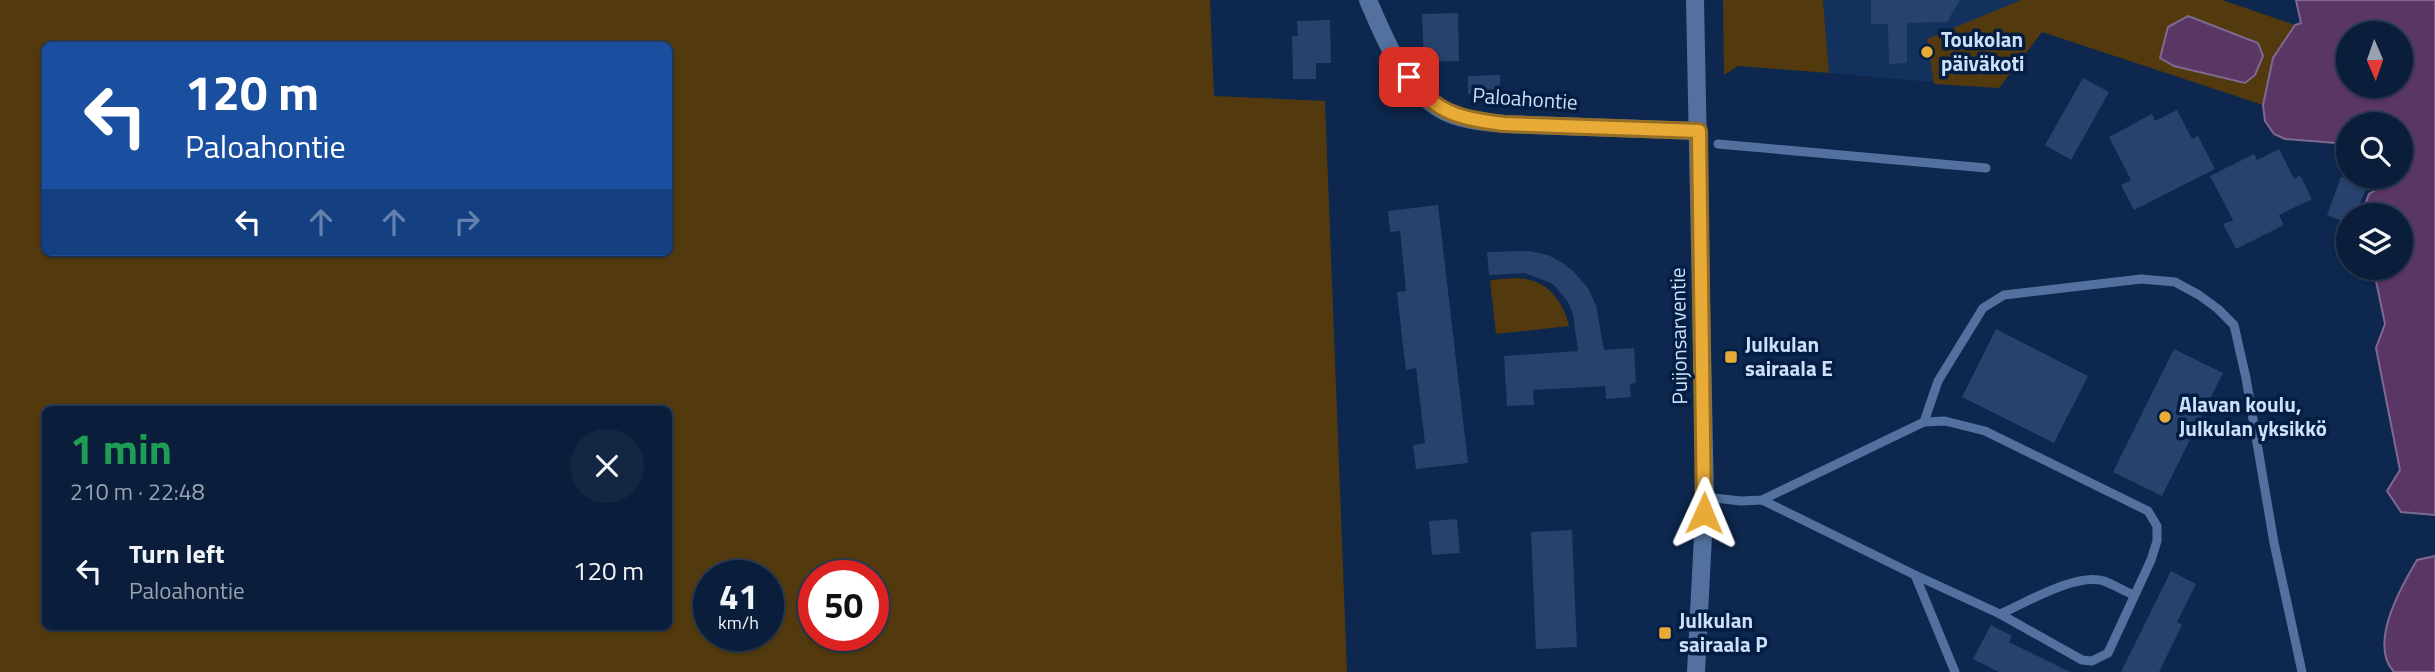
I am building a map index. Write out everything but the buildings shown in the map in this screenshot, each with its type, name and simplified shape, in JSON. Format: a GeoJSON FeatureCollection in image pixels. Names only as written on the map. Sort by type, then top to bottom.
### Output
{"type":"FeatureCollection","features":[{"type":"Feature","properties":{"kind":"main road","name":"Paloahontie"},"geometry":{"type":"LineString","coordinates":[[1368,0],[1384,37],[1401,66],[1433,104],[1451,114],[1504,124],[1699,131]]}},
{"type":"Feature","properties":{"kind":"main road","name":"Puijonsarventie"},"geometry":{"type":"LineString","coordinates":[[1695,0],[1705,497],[1696,672]]}},
{"type":"Feature","properties":{"kind":"lane"},"geometry":{"type":"LineString","coordinates":[[1718,144],[1986,168]]}},
{"type":"Feature","properties":{"kind":"lane"},"geometry":{"type":"LineString","coordinates":[[1924,422],[1938,381],[1983,308],[2004,295],[2141,279],[2175,282],[2199,295],[2234,325],[2246,378],[2274,543],[2302,672]]}},
{"type":"Feature","properties":{"kind":"lane"},"geometry":{"type":"LineString","coordinates":[[1705,497],[1741,501],[1762,500],[1924,422],[1945,421],[1985,431],[2148,512],[2157,526],[2157,541],[2108,653],[2092,661],[2082,660],[2000,614],[1762,500]]}},
{"type":"Feature","properties":{"kind":"lane"},"geometry":{"type":"LineString","coordinates":[[1915,575],[1955,672]]}},
{"type":"Feature","properties":{"kind":"lane"},"geometry":{"type":"LineString","coordinates":[[2000,614],[2070,583],[2084,580],[2102,580],[2134,595]]}},
{"type":"Feature","properties":{"kind":"shaded area"},"geometry":{"type":"Polygon","coordinates":[[[0,0],[1210,0],[1214,96],[1325,101],[1347,672],[0,672],[0,0]]]}},
{"type":"Feature","properties":{"kind":"shaded area"},"geometry":{"type":"Polygon","coordinates":[[[1723,0],[1823,0],[1829,73],[1738,66],[1724,75],[1723,0]]]}},
{"type":"Feature","properties":{"kind":"shaded area","name":"Toukolan päiväkoti"},"geometry":{"type":"Polygon","coordinates":[[[1823,0],[2066,0],[1999,88],[1829,73],[1823,0]]]}},
{"type":"Feature","properties":{"kind":"shaded area"},"geometry":{"type":"Polygon","coordinates":[[[2021,0],[2222,0],[2295,25],[2273,58],[2263,105],[2042,32],[1999,88],[1934,84],[1927,39],[2021,0]]]}},
{"type":"Feature","properties":{"kind":"shaded area"},"geometry":{"type":"Polygon","coordinates":[[[2296,0],[2435,0],[2435,515],[2401,512],[2387,491],[2400,470],[2376,348],[2385,324],[2375,280],[2413,280],[2413,203],[2366,203],[2369,194],[2378,189],[2413,189],[2413,112],[2336,112],[2336,143],[2285,139],[2274,134],[2265,121],[2263,105],[2273,58],[2295,25],[2301,23],[2296,0]]]}},
{"type":"Feature","properties":{"kind":"shaded area"},"geometry":{"type":"Polygon","coordinates":[[[2188,16],[2258,43],[2263,56],[2255,75],[2245,83],[2174,66],[2160,58],[2168,27],[2188,16]]]}},
{"type":"Feature","properties":{"kind":"shaded area"},"geometry":{"type":"Polygon","coordinates":[[[1516,278],[1536,282],[1551,292],[1562,307],[1569,326],[1496,334],[1490,280],[1516,278]]]}},
{"type":"Feature","properties":{"kind":"shaded area"},"geometry":{"type":"Polygon","coordinates":[[[2435,556],[2435,672],[2394,672],[2387,660],[2384,646],[2390,616],[2417,560],[2435,556]]]}},
{"type":"Feature","properties":{"kind":"place","name":"Toukolan päiväkoti"},"geometry":{"type":"Point","coordinates":[1927,52]}},
{"type":"Feature","properties":{"kind":"place","name":"Julkulan sairaala E"},"geometry":{"type":"Point","coordinates":[1731,357]}},
{"type":"Feature","properties":{"kind":"place","name":"Alavan koulu, Julkulan yksikkö"},"geometry":{"type":"Point","coordinates":[2165,417]}},
{"type":"Feature","properties":{"kind":"place","name":"Julkulan sairaala P"},"geometry":{"type":"Point","coordinates":[1665,633]}},
{"type":"Feature","properties":{"kind":"route"},"geometry":{"type":"LineString","coordinates":[[1409,77],[1433,104],[1451,114],[1478,121],[1699,131],[1704,513]]}}]}
